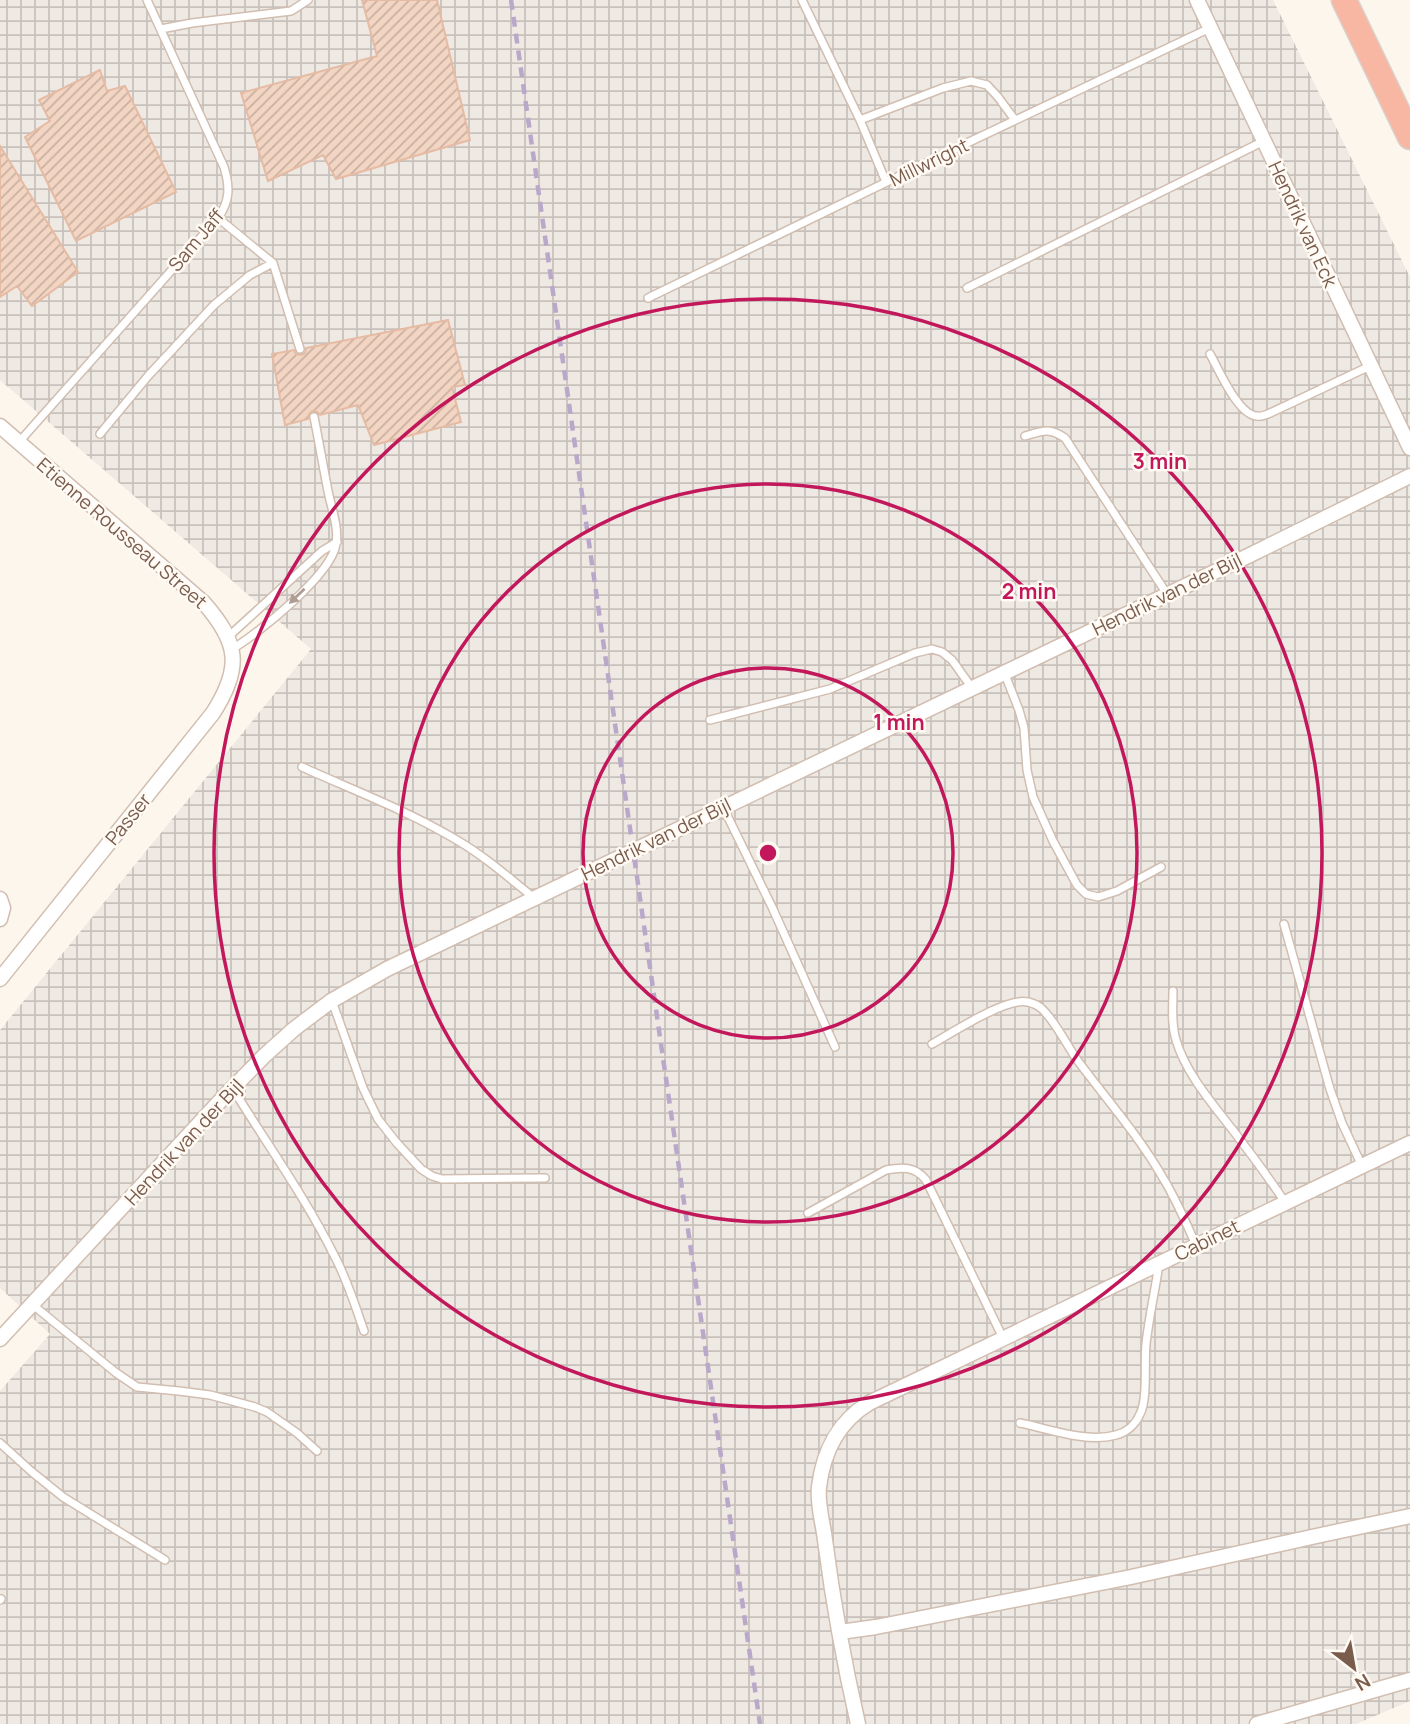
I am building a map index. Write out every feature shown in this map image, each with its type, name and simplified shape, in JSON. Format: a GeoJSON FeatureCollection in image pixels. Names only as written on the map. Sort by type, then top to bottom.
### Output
{"type":"FeatureCollection","features":[{"type":"Feature","properties":{"kind":"highway"},"geometry":{"type":"LineString","coordinates":[[1344,0],[1410,136]]}},
{"type":"Feature","properties":{"kind":"street","name":"Hendrik van Eck"},"geometry":{"type":"LineString","coordinates":[[1197,0],[1410,448]]}},
{"type":"Feature","properties":{"kind":"street","name":"Etienne Rousseau Street"},"geometry":{"type":"LineString","coordinates":[[0,426],[195,594],[216,617],[230,643]]}},
{"type":"Feature","properties":{"kind":"street","name":"Hendrik van der Bijl"},"geometry":{"type":"LineString","coordinates":[[0,1339],[264,1056],[331,1001],[387,969],[1410,476]]}},
{"type":"Feature","properties":{"kind":"street","name":"Passer"},"geometry":{"type":"LineString","coordinates":[[0,979],[213,713],[227,690],[233,668],[234,658],[230,643]]}},
{"type":"Feature","properties":{"kind":"street"},"geometry":{"type":"LineString","coordinates":[[0,899],[3,908],[0,919]]}},
{"type":"Feature","properties":{"kind":"street","name":"Cabinet"},"geometry":{"type":"LineString","coordinates":[[858,1724],[818,1498],[824,1460],[830,1445],[849,1418],[860,1408],[1410,1143]]}},
{"type":"Feature","properties":{"kind":"street"},"geometry":{"type":"LineString","coordinates":[[840,1632],[1131,1577],[1410,1516]]}},
{"type":"Feature","properties":{"kind":"street"},"geometry":{"type":"LineString","coordinates":[[1257,1724],[1410,1680]]}},
{"type":"Feature","properties":{"kind":"lane","name":"Sam Jaff"},"geometry":{"type":"LineString","coordinates":[[19,442],[218,218],[228,198],[229,186],[224,167],[147,0]]}},
{"type":"Feature","properties":{"kind":"lane"},"geometry":{"type":"LineString","coordinates":[[161,29],[291,11],[308,0]]}},
{"type":"Feature","properties":{"kind":"lane"},"geometry":{"type":"LineString","coordinates":[[803,0],[886,182]]}},
{"type":"Feature","properties":{"kind":"lane","name":"Millwright"},"geometry":{"type":"LineString","coordinates":[[648,298],[1210,28]]}},
{"type":"Feature","properties":{"kind":"lane"},"geometry":{"type":"LineString","coordinates":[[860,120],[943,88],[971,81],[987,85],[1015,120]]}},
{"type":"Feature","properties":{"kind":"lane"},"geometry":{"type":"LineString","coordinates":[[967,288],[1264,141]]}},
{"type":"Feature","properties":{"kind":"lane"},"geometry":{"type":"LineString","coordinates":[[218,218],[273,263],[300,349]]}},
{"type":"Feature","properties":{"kind":"lane"},"geometry":{"type":"LineString","coordinates":[[100,435],[148,376],[214,305],[250,275],[273,263]]}},
{"type":"Feature","properties":{"kind":"lane"},"geometry":{"type":"LineString","coordinates":[[1210,354],[1238,404],[1257,416],[1268,414],[1371,366]]}},
{"type":"Feature","properties":{"kind":"lane"},"geometry":{"type":"LineString","coordinates":[[230,643],[253,635],[269,622],[324,570],[333,556],[337,542],[335,523],[314,417]]}},
{"type":"Feature","properties":{"kind":"lane"},"geometry":{"type":"LineString","coordinates":[[1025,436],[1045,430],[1056,432],[1065,438],[1167,594]]}},
{"type":"Feature","properties":{"kind":"lane"},"geometry":{"type":"LineString","coordinates":[[230,643],[312,560],[337,542]]}},
{"type":"Feature","properties":{"kind":"lane"},"geometry":{"type":"LineString","coordinates":[[710,720],[830,689],[915,653],[932,649],[942,652],[952,660],[972,688]]}},
{"type":"Feature","properties":{"kind":"lane"},"geometry":{"type":"LineString","coordinates":[[1004,672],[1024,728],[1027,770],[1033,797],[1077,885],[1086,894],[1098,897],[1117,891],[1161,867]]}},
{"type":"Feature","properties":{"kind":"lane"},"geometry":{"type":"LineString","coordinates":[[302,766],[420,819],[458,840],[534,898]]}},
{"type":"Feature","properties":{"kind":"lane"},"geometry":{"type":"LineString","coordinates":[[723,807],[772,907],[835,1047]]}},
{"type":"Feature","properties":{"kind":"lane"},"geometry":{"type":"LineString","coordinates":[[1284,924],[1331,1089],[1342,1123],[1362,1166]]}},
{"type":"Feature","properties":{"kind":"lane"},"geometry":{"type":"LineString","coordinates":[[1173,991],[1172,1021],[1184,1059],[1223,1119],[1285,1202]]}},
{"type":"Feature","properties":{"kind":"lane"},"geometry":{"type":"LineString","coordinates":[[331,1001],[363,1088],[379,1119],[421,1169],[442,1179],[545,1178]]}},
{"type":"Feature","properties":{"kind":"lane"},"geometry":{"type":"LineString","coordinates":[[932,1044],[1010,1003],[1029,1002],[1041,1008],[1155,1164],[1196,1245]]}},
{"type":"Feature","properties":{"kind":"lane"},"geometry":{"type":"LineString","coordinates":[[233,1088],[335,1256],[364,1331]]}},
{"type":"Feature","properties":{"kind":"lane"},"geometry":{"type":"LineString","coordinates":[[808,1213],[886,1170],[899,1167],[919,1172],[926,1180],[1004,1339]]}},
{"type":"Feature","properties":{"kind":"lane"},"geometry":{"type":"LineString","coordinates":[[1020,1423],[1100,1437],[1119,1434],[1132,1427],[1141,1413],[1146,1348],[1160,1263]]}},
{"type":"Feature","properties":{"kind":"lane"},"geometry":{"type":"LineString","coordinates":[[33,1305],[133,1385],[142,1389],[209,1395],[255,1406],[297,1433],[317,1451]]}},
{"type":"Feature","properties":{"kind":"lane"},"geometry":{"type":"LineString","coordinates":[[0,1443],[63,1497],[165,1560]]}},
{"type":"Feature","properties":{"kind":"shaded area"},"geometry":{"type":"Polygon","coordinates":[[[0,0],[1273,0],[1410,277],[1410,1701],[1356,1724],[0,1724],[0,1391],[50,1334],[0,1288],[0,1030],[311,649],[0,380],[0,0]]]}},
{"type":"Feature","properties":{"kind":"building"},"geometry":{"type":"Polygon","coordinates":[[[362,0],[437,0],[470,140],[336,179],[323,155],[268,181],[241,93],[377,56],[362,0]]]}},
{"type":"Feature","properties":{"kind":"building"},"geometry":{"type":"Polygon","coordinates":[[[100,70],[107,91],[125,86],[176,192],[76,241],[25,137],[50,121],[39,100],[100,70]]]}},
{"type":"Feature","properties":{"kind":"building"},"geometry":{"type":"Polygon","coordinates":[[[0,146],[78,272],[32,306],[17,286],[0,297],[0,146]]]}},
{"type":"Feature","properties":{"kind":"building"},"geometry":{"type":"Polygon","coordinates":[[[448,320],[465,385],[452,387],[461,422],[374,445],[358,405],[320,415],[312,411],[308,419],[285,425],[272,354],[294,350],[301,355],[306,348],[448,320]]]}},
{"type":"Feature","properties":{"kind":"railway"},"geometry":{"type":"LineString","coordinates":[[511,0],[760,1724]]}}]}
